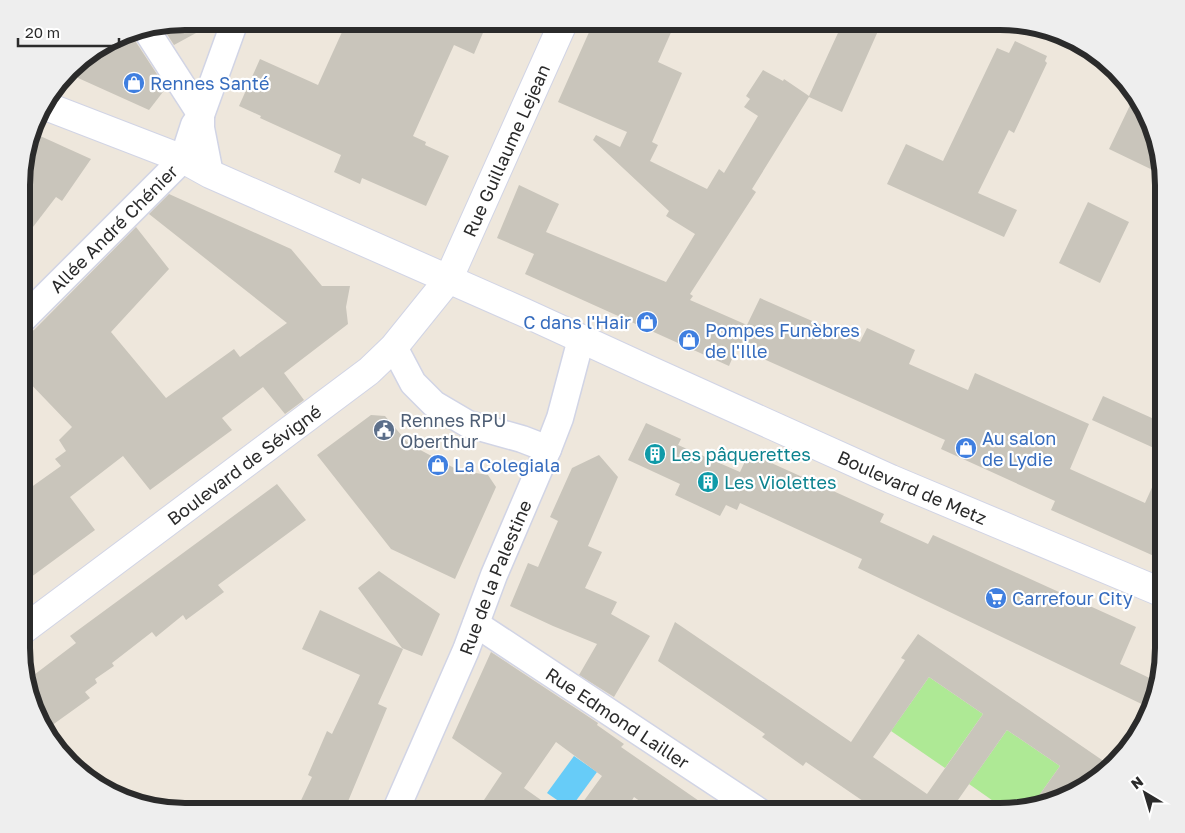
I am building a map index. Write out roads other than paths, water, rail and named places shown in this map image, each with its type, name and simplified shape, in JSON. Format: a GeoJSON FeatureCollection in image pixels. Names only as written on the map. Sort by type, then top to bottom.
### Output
{"type":"FeatureCollection","features":[{"type":"Feature","properties":{"kind":"main road","name":"Rue Guillaume Lejean"},"geometry":{"type":"LineString","coordinates":[[448,280],[560,30]]}},
{"type":"Feature","properties":{"kind":"main road","name":"Boulevard de Metz"},"geometry":{"type":"LineString","coordinates":[[51,107],[183,159],[210,174],[891,479],[1155,590]]}},
{"type":"Feature","properties":{"kind":"main road","name":"Boulevard de Sévigné"},"geometry":{"type":"LineString","coordinates":[[30,625],[369,371],[394,347],[448,280]]}},
{"type":"Feature","properties":{"kind":"street"},"geometry":{"type":"LineString","coordinates":[[183,159],[232,30]]}},
{"type":"Feature","properties":{"kind":"street"},"geometry":{"type":"LineString","coordinates":[[149,34],[201,115],[201,128],[210,174]]}},
{"type":"Feature","properties":{"kind":"street","name":"Allée André Chénier"},"geometry":{"type":"LineString","coordinates":[[30,312],[183,159]]}},
{"type":"Feature","properties":{"kind":"street","name":"Rue de la Palestine"},"geometry":{"type":"LineString","coordinates":[[399,803],[476,624],[494,575],[548,449],[562,411],[581,339]]}},
{"type":"Feature","properties":{"kind":"street"},"geometry":{"type":"LineString","coordinates":[[394,347],[413,383],[434,404],[468,424],[522,439],[548,449]]}},
{"type":"Feature","properties":{"kind":"street","name":"Rue Edmond Lailler"},"geometry":{"type":"LineString","coordinates":[[476,624],[746,803]]}},
{"type":"Feature","properties":{"kind":"water"},"geometry":{"type":"Polygon","coordinates":[[[574,756],[597,772],[574,803],[561,803],[547,793],[574,756]]]}},
{"type":"Feature","properties":{"kind":"place","name":"Rennes Santé"},"geometry":{"type":"Point","coordinates":[134,83]}},
{"type":"Feature","properties":{"kind":"place","name":"C dans l'Hair"},"geometry":{"type":"Point","coordinates":[647,322]}},
{"type":"Feature","properties":{"kind":"place","name":"Pompes Funèbres de l'Ille"},"geometry":{"type":"Point","coordinates":[689,340]}},
{"type":"Feature","properties":{"kind":"place","name":"Rennes RPU Oberthur"},"geometry":{"type":"Point","coordinates":[384,430]}},
{"type":"Feature","properties":{"kind":"place","name":"Au salon de Lydie"},"geometry":{"type":"Point","coordinates":[966,448]}},
{"type":"Feature","properties":{"kind":"place","name":"Les pâquerettes"},"geometry":{"type":"Point","coordinates":[655,454]}},
{"type":"Feature","properties":{"kind":"place","name":"La Colegiala"},"geometry":{"type":"Point","coordinates":[438,465]}},
{"type":"Feature","properties":{"kind":"place","name":"Les Violettes"},"geometry":{"type":"Point","coordinates":[708,482]}},
{"type":"Feature","properties":{"kind":"place","name":"Carrefour City"},"geometry":{"type":"Point","coordinates":[996,598]}}]}
